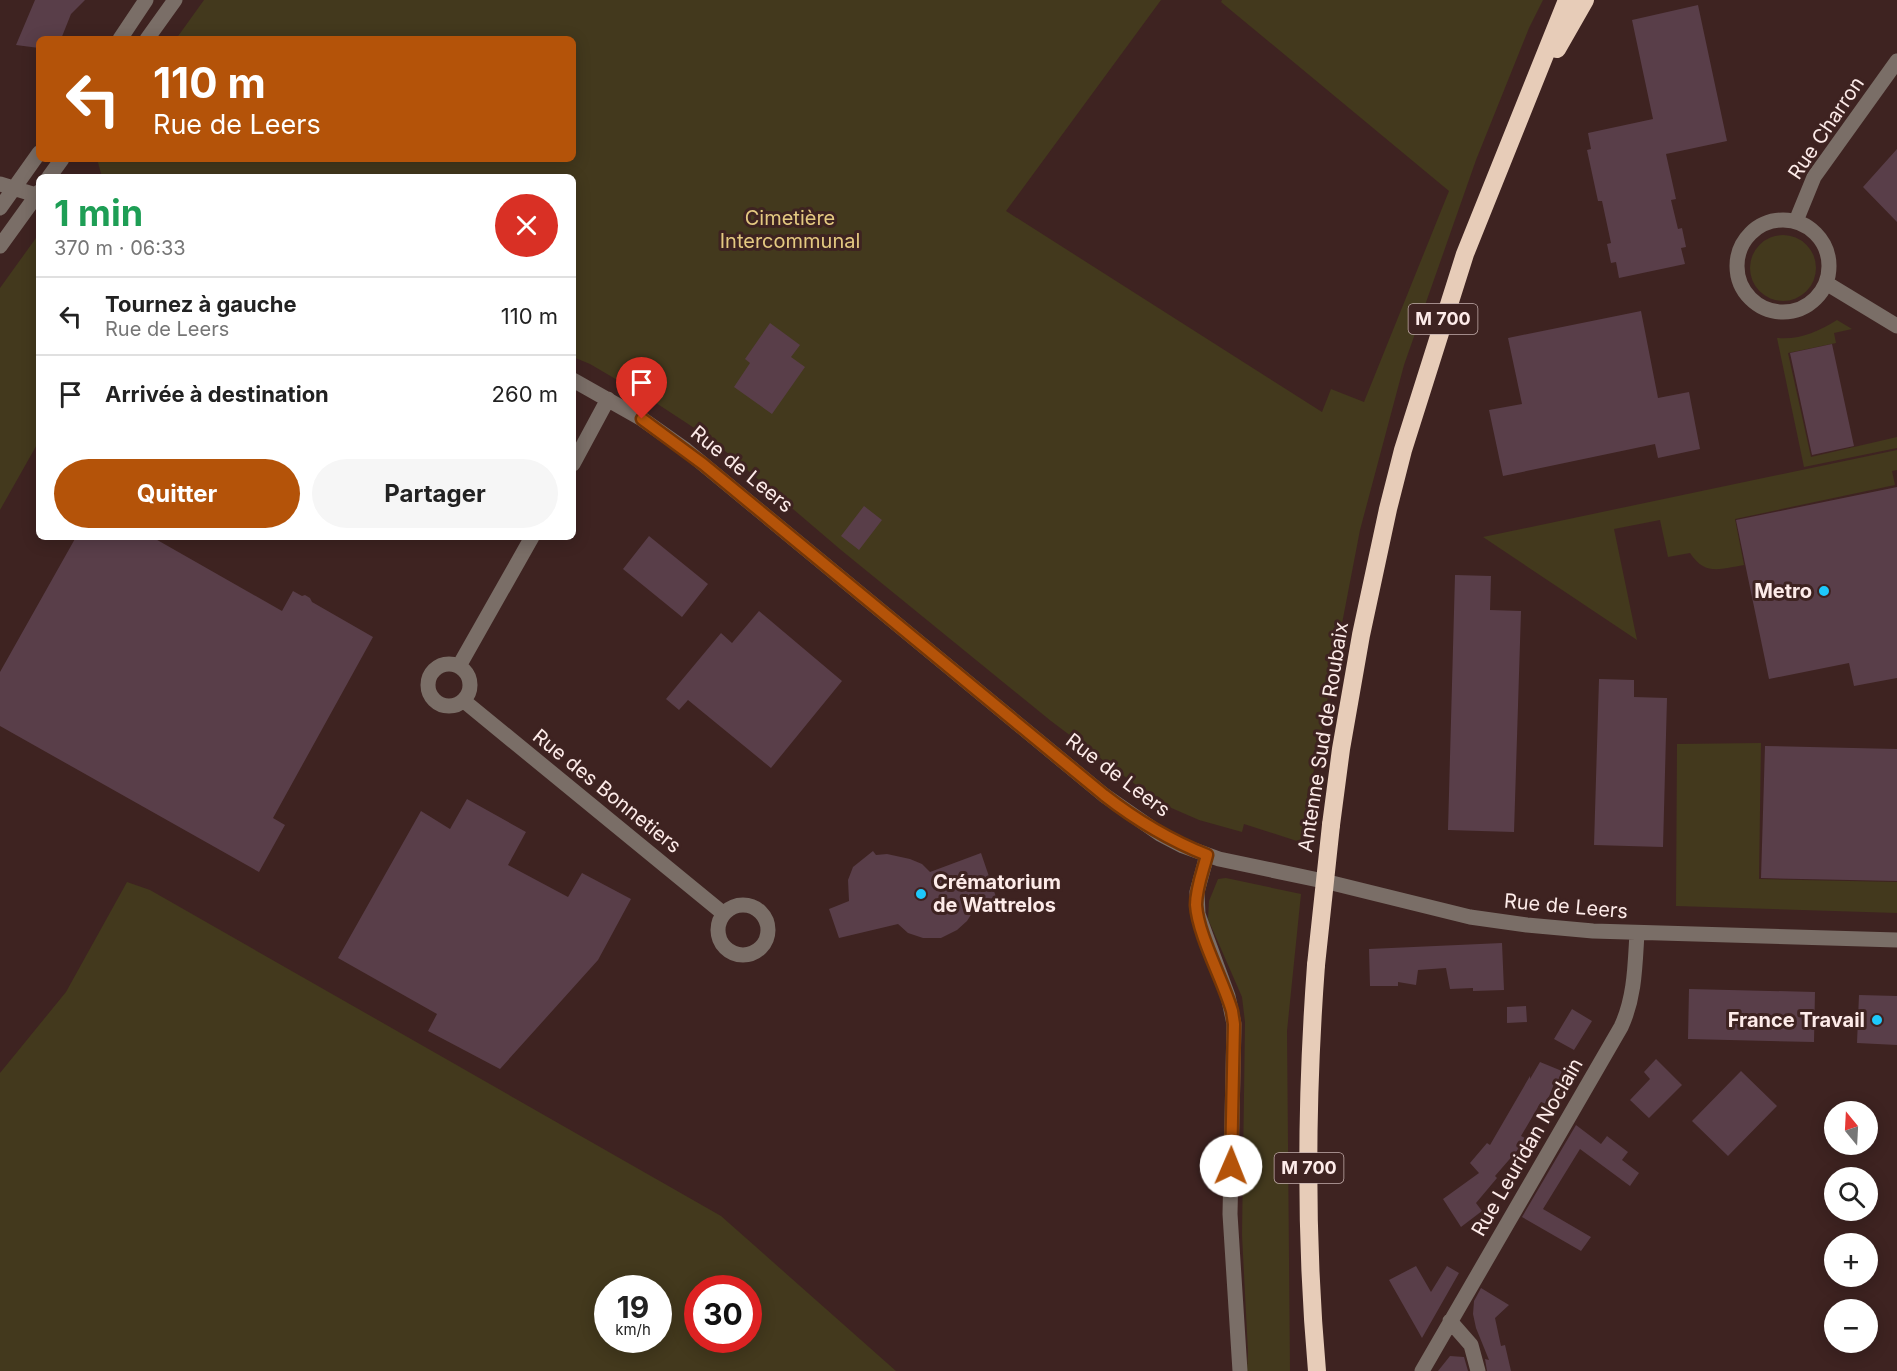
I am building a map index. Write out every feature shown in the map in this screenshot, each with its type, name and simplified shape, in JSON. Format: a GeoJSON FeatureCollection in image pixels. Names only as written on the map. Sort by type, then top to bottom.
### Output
{"type":"FeatureCollection","features":[{"type":"Feature","properties":{"kind":"highway","name":"Antenne Sud de Roubaix"},"geometry":{"type":"LineString","coordinates":[[1317,1371],[1311,1268],[1309,1158],[1311,1042],[1316,965],[1331,825],[1341,749],[1361,635],[1403,450],[1465,254],[1567,0]]}},
{"type":"Feature","properties":{"kind":"highway","name":"Antenne Sud de Roubaix"},"geometry":{"type":"LineString","coordinates":[[1513,133],[1558,46],[1585,0]]}},
{"type":"Feature","properties":{"kind":"street"},"geometry":{"type":"LineString","coordinates":[[122,36],[146,0]]}},
{"type":"Feature","properties":{"kind":"street"},"geometry":{"type":"LineString","coordinates":[[149,36],[175,0]]}},
{"type":"Feature","properties":{"kind":"street","name":"Rue Charron"},"geometry":{"type":"LineString","coordinates":[[1796,221],[1814,177],[1897,61]]}},
{"type":"Feature","properties":{"kind":"street"},"geometry":{"type":"LineString","coordinates":[[0,208],[7,186],[36,156]]}},
{"type":"Feature","properties":{"kind":"street"},"geometry":{"type":"LineString","coordinates":[[7,186],[36,194]]}},
{"type":"Feature","properties":{"kind":"street"},"geometry":{"type":"LineString","coordinates":[[0,246],[36,198]]}},
{"type":"Feature","properties":{"kind":"street"},"geometry":{"type":"LineString","coordinates":[[1785,219],[1796,221],[1813,230],[1825,245],[1830,264],[1827,283],[1806,307],[1785,312],[1764,309],[1747,296],[1741,287],[1737,256],[1747,236],[1764,223],[1785,219]]}},
{"type":"Feature","properties":{"kind":"street"},"geometry":{"type":"LineString","coordinates":[[1827,283],[1897,326]]}},
{"type":"Feature","properties":{"kind":"street","name":"Rue de Leers"},"geometry":{"type":"LineString","coordinates":[[576,382],[642,419],[686,450],[1124,811],[1168,838],[1207,855],[1470,917],[1527,926],[1637,933],[1897,940]]}},
{"type":"Feature","properties":{"kind":"street"},"geometry":{"type":"LineString","coordinates":[[576,459],[609,399]]}},
{"type":"Feature","properties":{"kind":"street"},"geometry":{"type":"LineString","coordinates":[[459,666],[530,540]]}},
{"type":"Feature","properties":{"kind":"street"},"geometry":{"type":"LineString","coordinates":[[445,664],[459,666],[465,670],[471,682],[470,689],[464,701],[458,705],[444,706],[432,698],[428,684],[429,677],[445,664]]}},
{"type":"Feature","properties":{"kind":"street","name":"Rue des Bonnetiers"},"geometry":{"type":"LineString","coordinates":[[464,701],[724,914]]}},
{"type":"Feature","properties":{"kind":"street"},"geometry":{"type":"LineString","coordinates":[[1207,855],[1197,892],[1197,914],[1228,996],[1234,1024],[1230,1214],[1240,1371]]}},
{"type":"Feature","properties":{"kind":"street","name":"Rue Leuridan Noclain"},"geometry":{"type":"LineString","coordinates":[[1422,1371],[1621,1027],[1627,1014],[1634,985],[1637,933]]}},
{"type":"Feature","properties":{"kind":"street"},"geometry":{"type":"LineString","coordinates":[[1450,1322],[1471,1345],[1478,1371]]}},
{"type":"Feature","properties":{"kind":"green space","name":"Cimetière Intercommunal"},"geometry":{"type":"Polygon","coordinates":[[[204,0],[1161,0],[1006,211],[1322,412],[1331,389],[1364,402],[1449,191],[1221,2],[1222,0],[1543,0],[1529,28],[1476,160],[1404,365],[1360,530],[1300,842],[1244,824],[1242,832],[1199,820],[1160,803],[1051,721],[841,550],[711,439],[653,401],[576,358],[576,174],[101,174],[98,162],[576,162],[576,36],[178,36],[204,0]]]}},
{"type":"Feature","properties":{"kind":"green space"},"geometry":{"type":"Polygon","coordinates":[[[1783,235],[1796,238],[1806,245],[1813,255],[1816,268],[1813,281],[1806,291],[1796,298],[1783,301],[1770,298],[1760,291],[1753,281],[1750,268],[1753,255],[1760,245],[1770,238],[1783,235]]]}},
{"type":"Feature","properties":{"kind":"green space"},"geometry":{"type":"Polygon","coordinates":[[[36,238],[36,446],[0,510],[0,288],[36,238]]]}},
{"type":"Feature","properties":{"kind":"green space"},"geometry":{"type":"Polygon","coordinates":[[[1837,320],[1852,329],[1834,333],[1836,343],[1788,353],[1811,457],[1897,437],[1897,448],[1804,467],[1777,338],[1793,338],[1808,334],[1837,320]]]}},
{"type":"Feature","properties":{"kind":"green space"},"geometry":{"type":"Polygon","coordinates":[[[1897,450],[1897,470],[1892,471],[1895,485],[1735,519],[1744,565],[1714,569],[1701,565],[1690,553],[1668,557],[1660,520],[1614,529],[1637,640],[1483,537],[1897,450]]]}},
{"type":"Feature","properties":{"kind":"green space"},"geometry":{"type":"Polygon","coordinates":[[[1761,743],[1759,879],[1897,882],[1897,913],[1676,906],[1677,744],[1761,743]]]}},
{"type":"Feature","properties":{"kind":"green space"},"geometry":{"type":"Polygon","coordinates":[[[1226,878],[1301,894],[1287,1031],[1290,1371],[1247,1371],[1242,1235],[1245,1022],[1242,997],[1208,919],[1209,901],[1218,879],[1226,878]]]}},
{"type":"Feature","properties":{"kind":"green space"},"geometry":{"type":"Polygon","coordinates":[[[127,882],[150,890],[721,1216],[896,1371],[0,1371],[0,1073],[66,992],[127,882]]]}},
{"type":"Feature","properties":{"kind":"building"},"geometry":{"type":"Polygon","coordinates":[[[35,0],[85,0],[71,14],[62,36],[36,36],[36,48],[16,45],[35,0]]]}},
{"type":"Feature","properties":{"kind":"building"},"geometry":{"type":"Polygon","coordinates":[[[1698,5],[1727,141],[1666,154],[1676,199],[1671,200],[1678,229],[1682,228],[1686,247],[1681,248],[1685,264],[1619,278],[1616,262],[1611,263],[1607,244],[1611,243],[1602,201],[1598,201],[1587,150],[1591,149],[1588,133],[1653,119],[1632,20],[1698,5]]]}},
{"type":"Feature","properties":{"kind":"building"},"geometry":{"type":"Polygon","coordinates":[[[1897,149],[1897,222],[1863,187],[1897,149]]]}},
{"type":"Feature","properties":{"kind":"building"},"geometry":{"type":"Polygon","coordinates":[[[1641,311],[1658,398],[1689,392],[1700,449],[1658,458],[1655,444],[1503,476],[1489,410],[1522,404],[1508,338],[1641,311]]]}},
{"type":"Feature","properties":{"kind":"building"},"geometry":{"type":"Polygon","coordinates":[[[770,323],[800,345],[791,357],[805,367],[772,414],[734,387],[750,363],[745,359],[770,323]]]}},
{"type":"Feature","properties":{"kind":"building"},"geometry":{"type":"Polygon","coordinates":[[[1832,344],[1854,446],[1812,455],[1790,353],[1832,344]]]}},
{"type":"Feature","properties":{"kind":"building","name":"Metro"},"geometry":{"type":"Polygon","coordinates":[[[1897,487],[1897,678],[1854,686],[1849,663],[1769,679],[1736,520],[1897,487]]]}},
{"type":"Feature","properties":{"kind":"building"},"geometry":{"type":"Polygon","coordinates":[[[864,506],[882,520],[859,550],[841,536],[864,506]]]}},
{"type":"Feature","properties":{"kind":"building"},"geometry":{"type":"Polygon","coordinates":[[[649,536],[708,584],[682,617],[623,569],[649,536]]]}},
{"type":"Feature","properties":{"kind":"building"},"geometry":{"type":"Polygon","coordinates":[[[74,540],[157,540],[282,611],[293,591],[302,596],[305,595],[312,602],[373,637],[273,818],[285,825],[259,872],[0,726],[0,672],[74,540]]]}},
{"type":"Feature","properties":{"kind":"building"},"geometry":{"type":"Polygon","coordinates":[[[1455,575],[1491,576],[1490,610],[1521,611],[1514,832],[1448,830],[1455,575]]]}},
{"type":"Feature","properties":{"kind":"building"},"geometry":{"type":"Polygon","coordinates":[[[759,611],[842,681],[771,768],[688,700],[679,710],[666,699],[721,633],[732,643],[759,611]]]}},
{"type":"Feature","properties":{"kind":"building"},"geometry":{"type":"Polygon","coordinates":[[[1599,679],[1634,680],[1634,697],[1667,698],[1663,847],[1594,845],[1599,679]]]}},
{"type":"Feature","properties":{"kind":"building"},"geometry":{"type":"Polygon","coordinates":[[[1765,746],[1897,749],[1897,881],[1761,878],[1765,746]]]}},
{"type":"Feature","properties":{"kind":"building"},"geometry":{"type":"Polygon","coordinates":[[[467,799],[526,832],[508,865],[568,897],[582,873],[631,899],[598,960],[500,1069],[428,1031],[437,1014],[338,958],[421,811],[450,829],[467,799]]]}},
{"type":"Feature","properties":{"kind":"building","name":"Crématorium de Wattrelos"},"geometry":{"type":"Polygon","coordinates":[[[873,851],[876,855],[887,854],[910,859],[922,864],[930,872],[981,853],[996,897],[975,904],[967,921],[957,930],[941,938],[923,938],[908,933],[898,924],[839,938],[829,909],[849,901],[848,880],[853,867],[873,851]]]}},
{"type":"Feature","properties":{"kind":"building"},"geometry":{"type":"Polygon","coordinates":[[[1502,943],[1504,990],[1450,989],[1446,968],[1418,970],[1416,985],[1398,982],[1398,986],[1370,986],[1369,949],[1502,943]]]}},
{"type":"Feature","properties":{"kind":"building"},"geometry":{"type":"Polygon","coordinates":[[[1689,989],[1815,992],[1814,1042],[1688,1039],[1689,989]]]}},
{"type":"Feature","properties":{"kind":"building","name":"France Travail"},"geometry":{"type":"Polygon","coordinates":[[[1859,995],[1897,996],[1897,1045],[1857,1043],[1859,995]]]}},
{"type":"Feature","properties":{"kind":"building"},"geometry":{"type":"Polygon","coordinates":[[[1526,1006],[1527,1022],[1507,1023],[1507,1007],[1526,1006]]]}},
{"type":"Feature","properties":{"kind":"building"},"geometry":{"type":"Polygon","coordinates":[[[1572,1009],[1592,1021],[1574,1050],[1554,1039],[1572,1009]]]}},
{"type":"Feature","properties":{"kind":"building"},"geometry":{"type":"Polygon","coordinates":[[[1656,1059],[1682,1085],[1649,1118],[1630,1100],[1650,1079],[1644,1072],[1656,1059]]]}},
{"type":"Feature","properties":{"kind":"building"},"geometry":{"type":"Polygon","coordinates":[[[1540,1062],[1562,1071],[1556,1085],[1554,1084],[1546,1104],[1541,1102],[1521,1136],[1527,1139],[1495,1176],[1497,1178],[1476,1203],[1482,1211],[1461,1227],[1443,1199],[1479,1173],[1470,1163],[1487,1143],[1490,1145],[1540,1062]]]}},
{"type":"Feature","properties":{"kind":"building"},"geometry":{"type":"Polygon","coordinates":[[[1741,1071],[1777,1106],[1728,1156],[1692,1121],[1741,1071]]]}},
{"type":"Feature","properties":{"kind":"building"},"geometry":{"type":"Polygon","coordinates":[[[1576,1125],[1601,1144],[1607,1136],[1628,1152],[1622,1160],[1639,1173],[1630,1186],[1580,1149],[1543,1209],[1591,1237],[1581,1251],[1522,1217],[1576,1125]]]}},
{"type":"Feature","properties":{"kind":"building"},"geometry":{"type":"Polygon","coordinates":[[[1416,1266],[1431,1292],[1447,1266],[1459,1273],[1422,1338],[1389,1280],[1416,1266]]]}},
{"type":"Feature","properties":{"kind":"building"},"geometry":{"type":"Polygon","coordinates":[[[1481,1288],[1509,1305],[1495,1318],[1501,1346],[1505,1345],[1511,1371],[1487,1371],[1485,1359],[1489,1360],[1473,1314],[1474,1301],[1481,1288]]]}},
{"type":"Feature","properties":{"kind":"building"},"geometry":{"type":"Polygon","coordinates":[[[1450,1356],[1464,1357],[1468,1371],[1438,1371],[1450,1356]]]}},
{"type":"Feature","properties":{"kind":"place","name":"Metro"},"geometry":{"type":"Point","coordinates":[1824,591]}},
{"type":"Feature","properties":{"kind":"place","name":"Crématorium de Wattrelos"},"geometry":{"type":"Point","coordinates":[921,894]}},
{"type":"Feature","properties":{"kind":"place","name":"France Travail"},"geometry":{"type":"Point","coordinates":[1877,1020]}},
{"type":"Feature","properties":{"kind":"route"},"geometry":{"type":"LineString","coordinates":[[642,419],[703,464],[1124,811],[1183,846],[1207,855],[1196,904],[1199,923],[1228,996],[1234,1024],[1231,1166]]}}]}
